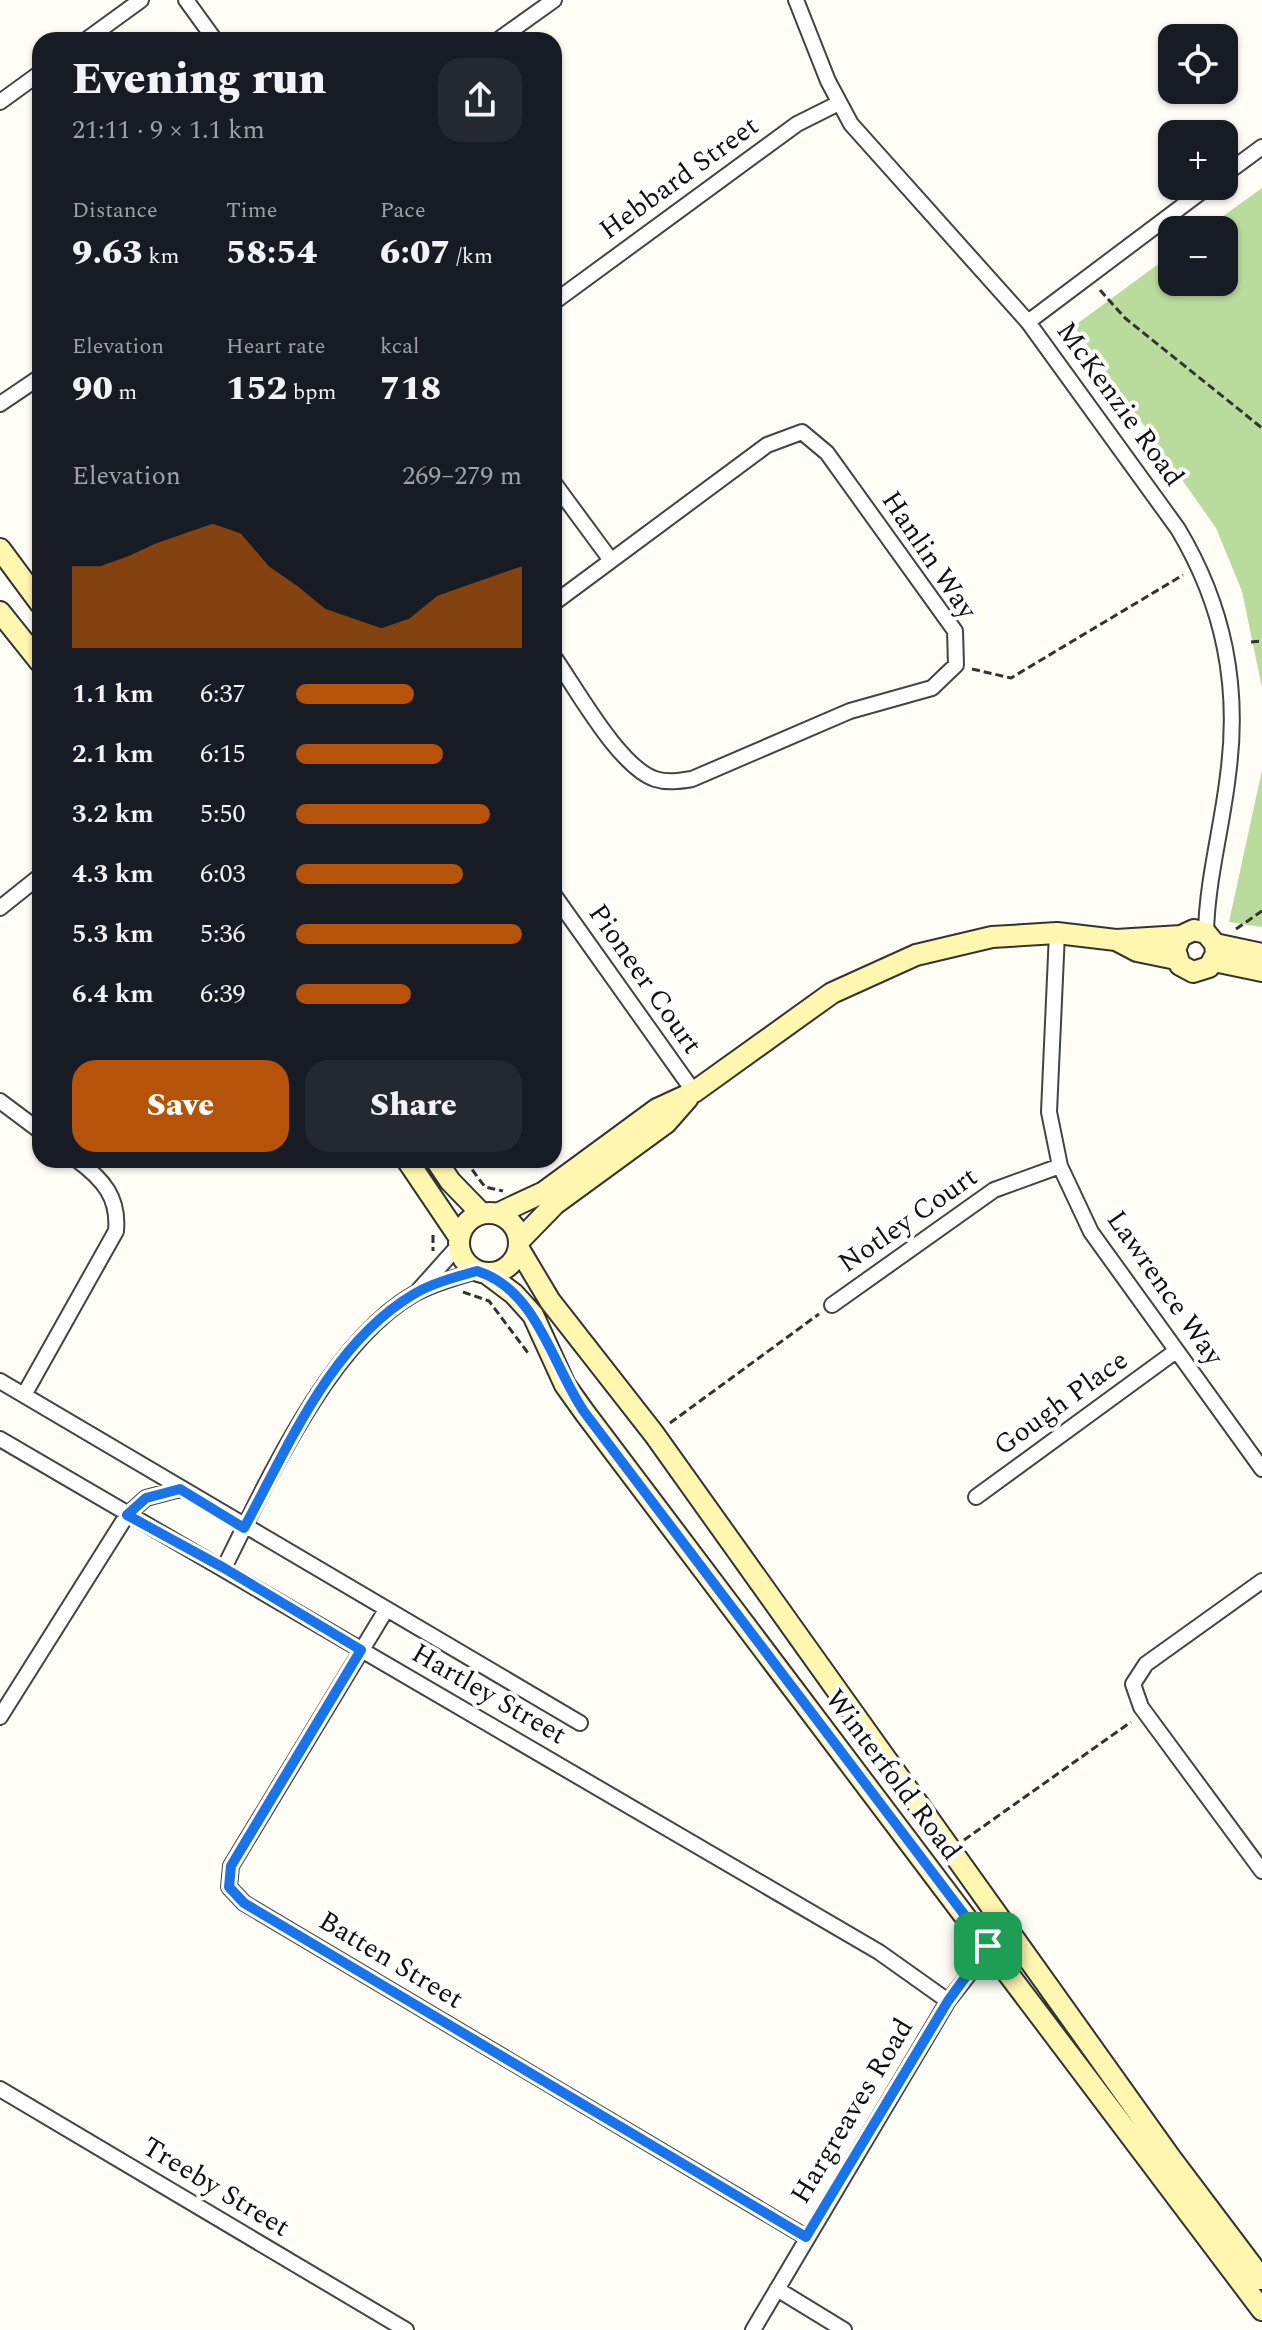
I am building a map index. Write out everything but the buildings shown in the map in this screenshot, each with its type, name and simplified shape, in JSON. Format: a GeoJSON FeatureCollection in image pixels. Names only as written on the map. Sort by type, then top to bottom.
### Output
{"type":"FeatureCollection","features":[{"type":"Feature","properties":{"kind":"main road"},"geometry":{"type":"LineString","coordinates":[[0,549],[32,592]]}},
{"type":"Feature","properties":{"kind":"main road"},"geometry":{"type":"LineString","coordinates":[[0,612],[32,652]]}},
{"type":"Feature","properties":{"kind":"main road"},"geometry":{"type":"LineString","coordinates":[[459,1241],[466,1223],[544,1192],[657,1109],[694,1092],[832,993],[874,971],[964,941],[1057,933],[1116,940],[1202,941],[1262,954]]}},
{"type":"Feature","properties":{"kind":"main road"},"geometry":{"type":"LineString","coordinates":[[1116,940],[1137,951],[1176,959],[1193,972],[1203,971],[1202,941]]}},
{"type":"Feature","properties":{"kind":"main road"},"geometry":{"type":"LineString","coordinates":[[1176,959],[1175,949],[1202,941],[1262,971]]}},
{"type":"Feature","properties":{"kind":"main road"},"geometry":{"type":"LineString","coordinates":[[412,1168],[459,1241],[464,1259],[481,1272],[510,1265],[519,1245],[555,1204],[666,1123],[694,1092]]}},
{"type":"Feature","properties":{"kind":"main road"},"geometry":{"type":"LineString","coordinates":[[441,1168],[450,1181],[489,1213],[512,1223],[519,1245]]}},
{"type":"Feature","properties":{"kind":"main road","name":"Winterfold Road"},"geometry":{"type":"LineString","coordinates":[[519,1245],[550,1301],[654,1434],[1170,2157],[1262,2279]]}},
{"type":"Feature","properties":{"kind":"main road","name":"Winterfold Road"},"geometry":{"type":"LineString","coordinates":[[481,1272],[514,1294],[533,1315],[565,1385],[585,1413],[1262,2310]]}},
{"type":"Feature","properties":{"kind":"street"},"geometry":{"type":"LineString","coordinates":[[97,32],[141,0]]}},
{"type":"Feature","properties":{"kind":"street"},"geometry":{"type":"LineString","coordinates":[[186,0],[209,32]]}},
{"type":"Feature","properties":{"kind":"street"},"geometry":{"type":"LineString","coordinates":[[509,32],[554,0]]}},
{"type":"Feature","properties":{"kind":"street","name":"McKenzie Road"},"geometry":{"type":"LineString","coordinates":[[796,0],[839,103],[870,149],[1028,322],[1178,529],[1199,565],[1226,644],[1233,727],[1202,941]]}},
{"type":"Feature","properties":{"kind":"street"},"geometry":{"type":"LineString","coordinates":[[0,102],[32,79]]}},
{"type":"Feature","properties":{"kind":"street","name":"Hebbard Street"},"geometry":{"type":"LineString","coordinates":[[562,296],[797,124],[839,103]]}},
{"type":"Feature","properties":{"kind":"street"},"geometry":{"type":"LineString","coordinates":[[1238,165],[1262,147]]}},
{"type":"Feature","properties":{"kind":"street"},"geometry":{"type":"LineString","coordinates":[[1028,322],[1190,200]]}},
{"type":"Feature","properties":{"kind":"street"},"geometry":{"type":"LineString","coordinates":[[0,404],[32,382]]}},
{"type":"Feature","properties":{"kind":"street","name":"Hanlin Way"},"geometry":{"type":"LineString","coordinates":[[562,597],[767,445],[802,432],[827,453],[955,631],[956,665],[932,688],[861,707],[692,779],[674,781],[657,780],[643,773],[625,756],[562,668]]}},
{"type":"Feature","properties":{"kind":"street"},"geometry":{"type":"LineString","coordinates":[[562,494],[610,559]]}},
{"type":"Feature","properties":{"kind":"street"},"geometry":{"type":"LineString","coordinates":[[0,908],[32,882]]}},
{"type":"Feature","properties":{"kind":"street","name":"Pioneer Court"},"geometry":{"type":"LineString","coordinates":[[562,906],[694,1092]]}},
{"type":"Feature","properties":{"kind":"street","name":"Lawrence Way"},"geometry":{"type":"LineString","coordinates":[[1057,933],[1049,1112],[1060,1166],[1091,1232],[1262,1469]]}},
{"type":"Feature","properties":{"kind":"street"},"geometry":{"type":"LineString","coordinates":[[0,1101],[32,1125]]}},
{"type":"Feature","properties":{"kind":"street","name":"Notley Court"},"geometry":{"type":"LineString","coordinates":[[832,1305],[994,1190],[1060,1166]]}},
{"type":"Feature","properties":{"kind":"street"},"geometry":{"type":"LineString","coordinates":[[24,1395],[116,1231],[118,1208],[101,1178],[88,1168]]}},
{"type":"Feature","properties":{"kind":"street"},"geometry":{"type":"LineString","coordinates":[[224,1568],[305,1416],[331,1376],[374,1325],[417,1292],[459,1241]]}},
{"type":"Feature","properties":{"kind":"street"},"geometry":{"type":"LineString","coordinates":[[417,1292],[481,1272]]}},
{"type":"Feature","properties":{"kind":"street","name":"Gough Place"},"geometry":{"type":"LineString","coordinates":[[976,1497],[1176,1351]]}},
{"type":"Feature","properties":{"kind":"street","name":"Hartley Street"},"geometry":{"type":"LineString","coordinates":[[0,1381],[244,1528],[580,1723]]}},
{"type":"Feature","properties":{"kind":"street","name":"Hartley Street"},"geometry":{"type":"LineString","coordinates":[[0,1439],[879,1952],[948,2001]]}},
{"type":"Feature","properties":{"kind":"street"},"geometry":{"type":"LineString","coordinates":[[0,1717],[127,1515],[146,1498],[180,1489]]}},
{"type":"Feature","properties":{"kind":"street"},"geometry":{"type":"LineString","coordinates":[[1262,1581],[1146,1664],[1133,1684],[1145,1712],[1262,1871]]}},
{"type":"Feature","properties":{"kind":"street","name":"Batten Street"},"geometry":{"type":"LineString","coordinates":[[386,1610],[231,1866],[229,1887],[244,1903],[806,2237]]}},
{"type":"Feature","properties":{"kind":"street","name":"Hargreaves Road"},"geometry":{"type":"LineString","coordinates":[[753,2330],[948,2001],[988,1946],[1007,1926]]}},
{"type":"Feature","properties":{"kind":"street","name":"Treeby Street"},"geometry":{"type":"LineString","coordinates":[[0,2089],[406,2330]]}},
{"type":"Feature","properties":{"kind":"street"},"geometry":{"type":"LineString","coordinates":[[777,2289],[844,2330]]}},
{"type":"Feature","properties":{"kind":"path"},"geometry":{"type":"LineString","coordinates":[[1087,275],[1125,318],[1262,428]]}},
{"type":"Feature","properties":{"kind":"path"},"geometry":{"type":"LineString","coordinates":[[956,665],[1011,678],[1199,565]]}},
{"type":"Feature","properties":{"kind":"path"},"geometry":{"type":"LineString","coordinates":[[1251,642],[1262,641]]}},
{"type":"Feature","properties":{"kind":"path"},"geometry":{"type":"LineString","coordinates":[[1234,930],[1262,911]]}},
{"type":"Feature","properties":{"kind":"path"},"geometry":{"type":"LineString","coordinates":[[471,1168],[485,1187],[511,1193]]}},
{"type":"Feature","properties":{"kind":"path"},"geometry":{"type":"LineString","coordinates":[[459,1290],[489,1301],[534,1361]]}},
{"type":"Feature","properties":{"kind":"path"},"geometry":{"type":"LineString","coordinates":[[654,1434],[832,1305]]}},
{"type":"Feature","properties":{"kind":"path"},"geometry":{"type":"LineString","coordinates":[[951,1849],[1145,1712]]}},
{"type":"Feature","properties":{"kind":"green space"},"geometry":{"type":"Polygon","coordinates":[[[1262,188],[1262,688],[1242,591],[1216,528],[1074,326],[1158,264],[1158,296],[1238,296],[1238,216],[1223,216],[1262,188]]]}},
{"type":"Feature","properties":{"kind":"green space"},"geometry":{"type":"Polygon","coordinates":[[[1262,770],[1262,927],[1229,922],[1262,770]]]}},
{"type":"Feature","properties":{"kind":"route"},"geometry":{"type":"LineString","coordinates":[[477,1271],[486,1273],[514,1294],[533,1315],[565,1385],[585,1413],[988,1946],[948,2001],[806,2237],[244,1903],[229,1887],[231,1866],[361,1650],[224,1568],[127,1515],[146,1498],[180,1489],[244,1528],[305,1416],[331,1376],[374,1325],[417,1292],[477,1271]]}}]}
